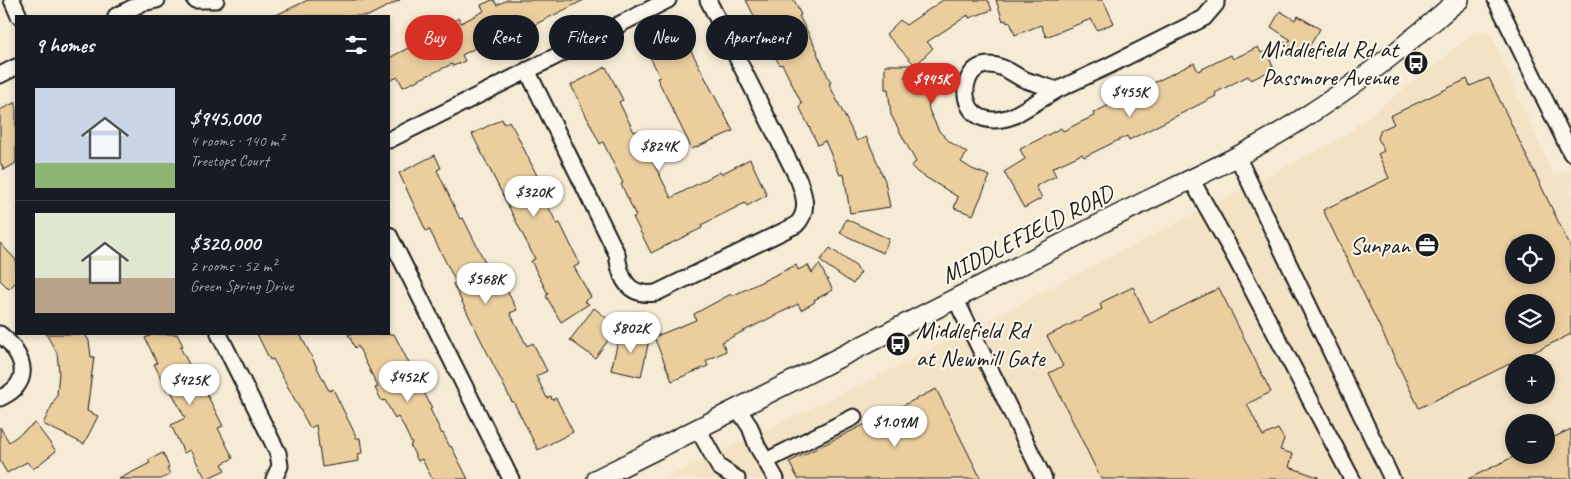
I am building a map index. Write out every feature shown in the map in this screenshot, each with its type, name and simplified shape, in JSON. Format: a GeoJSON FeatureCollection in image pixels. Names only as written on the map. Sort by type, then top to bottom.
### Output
{"type":"FeatureCollection","features":[{"type":"Feature","properties":{"kind":"main road","name":"MIDDLEFIELD ROAD"},"geometry":{"type":"LineString","coordinates":[[597,479],[956,300],[1290,127],[1337,96],[1416,37],[1459,0]]}},
{"type":"Feature","properties":{"kind":"street"},"geometry":{"type":"LineString","coordinates":[[12,0],[19,15]]}},
{"type":"Feature","properties":{"kind":"street"},"geometry":{"type":"LineString","coordinates":[[118,15],[142,3],[157,0]]}},
{"type":"Feature","properties":{"kind":"street"},"geometry":{"type":"LineString","coordinates":[[195,0],[216,0]]}},
{"type":"Feature","properties":{"kind":"street"},"geometry":{"type":"LineString","coordinates":[[390,139],[668,0]]}},
{"type":"Feature","properties":{"kind":"street"},"geometry":{"type":"LineString","coordinates":[[527,70],[617,254],[619,270],[625,284],[645,294],[656,293],[796,225],[804,212],[804,194],[799,181],[708,0]]}},
{"type":"Feature","properties":{"kind":"street"},"geometry":{"type":"LineString","coordinates":[[1058,90],[1021,78],[1004,68],[987,65],[975,70],[968,78],[965,91],[967,103],[973,113],[980,118],[998,120],[1013,116],[1058,90],[1204,18],[1216,4],[1216,0]]}},
{"type":"Feature","properties":{"kind":"street"},"geometry":{"type":"LineString","coordinates":[[1496,0],[1569,145]]}},
{"type":"Feature","properties":{"kind":"street"},"geometry":{"type":"LineString","coordinates":[[0,75],[15,68]]}},
{"type":"Feature","properties":{"kind":"street"},"geometry":{"type":"LineString","coordinates":[[1237,156],[1392,479]]}},
{"type":"Feature","properties":{"kind":"street"},"geometry":{"type":"LineString","coordinates":[[1191,179],[1236,259],[1352,479]]}},
{"type":"Feature","properties":{"kind":"street"},"geometry":{"type":"LineString","coordinates":[[390,237],[510,479]]}},
{"type":"Feature","properties":{"kind":"street"},"geometry":{"type":"LineString","coordinates":[[956,300],[1044,479]]}},
{"type":"Feature","properties":{"kind":"street"},"geometry":{"type":"LineString","coordinates":[[0,334],[13,347],[19,357],[22,368],[21,380],[17,388],[10,394],[0,398]]}},
{"type":"Feature","properties":{"kind":"street"},"geometry":{"type":"LineString","coordinates":[[219,335],[278,453],[280,466],[274,479]]}},
{"type":"Feature","properties":{"kind":"street"},"geometry":{"type":"LineString","coordinates":[[738,409],[750,427],[757,446],[776,479]]}},
{"type":"Feature","properties":{"kind":"street"},"geometry":{"type":"LineString","coordinates":[[766,461],[854,417]]}},
{"type":"Feature","properties":{"kind":"street"},"geometry":{"type":"LineString","coordinates":[[698,429],[719,467],[736,479]]}},
{"type":"Feature","properties":{"kind":"shaded area"},"geometry":{"type":"Polygon","coordinates":[[[1475,31],[1489,35],[1493,40],[1554,177],[1571,169],[1571,479],[664,479],[907,362],[1340,139],[1475,31]]]}},
{"type":"Feature","properties":{"kind":"building"},"geometry":{"type":"Polygon","coordinates":[[[308,0],[400,0],[370,15],[276,15],[308,0]]]}},
{"type":"Feature","properties":{"kind":"building"},"geometry":{"type":"Polygon","coordinates":[[[492,0],[497,5],[507,0],[584,0],[554,15],[549,15],[549,18],[539,22],[539,15],[476,15],[484,11],[481,5],[492,0]]]}},
{"type":"Feature","properties":{"kind":"building"},"geometry":{"type":"Polygon","coordinates":[[[746,0],[794,0],[801,15],[754,15],[746,0]]]}},
{"type":"Feature","properties":{"kind":"building"},"geometry":{"type":"Polygon","coordinates":[[[943,0],[988,0],[992,10],[969,18],[968,15],[927,42],[933,48],[904,77],[921,77],[921,93],[927,93],[929,110],[939,131],[950,142],[967,153],[961,162],[972,169],[990,176],[973,215],[954,208],[958,197],[917,172],[911,166],[916,162],[891,115],[888,89],[885,89],[885,65],[915,65],[886,34],[900,20],[906,25],[943,0]]]}},
{"type":"Feature","properties":{"kind":"building"},"geometry":{"type":"Polygon","coordinates":[[[996,0],[1103,0],[1114,23],[1097,30],[1091,19],[1046,37],[1041,25],[1015,35],[1010,22],[1003,21],[996,0]]]}},
{"type":"Feature","properties":{"kind":"building"},"geometry":{"type":"Polygon","coordinates":[[[1280,11],[1295,20],[1298,16],[1320,29],[1304,55],[1284,43],[1291,40],[1271,27],[1280,11]]]}},
{"type":"Feature","properties":{"kind":"building"},"geometry":{"type":"Polygon","coordinates":[[[473,17],[473,49],[463,54],[463,22],[473,17]]]}},
{"type":"Feature","properties":{"kind":"building"},"geometry":{"type":"Polygon","coordinates":[[[808,33],[831,83],[829,84],[857,141],[866,137],[885,181],[890,207],[850,213],[844,174],[840,175],[825,141],[818,145],[799,106],[802,104],[782,64],[780,65],[777,60],[808,60],[808,33]]]}},
{"type":"Feature","properties":{"kind":"building"},"geometry":{"type":"Polygon","coordinates":[[[1258,47],[1261,53],[1266,51],[1274,69],[1251,80],[1248,76],[1215,93],[1216,96],[1129,140],[1127,136],[1084,157],[1082,154],[1052,168],[1056,176],[1036,186],[1042,198],[1024,208],[1004,172],[1025,159],[1020,149],[1061,128],[1063,131],[1094,116],[1093,113],[1194,63],[1198,71],[1231,55],[1233,59],[1258,47]]]}},
{"type":"Feature","properties":{"kind":"building"},"geometry":{"type":"Polygon","coordinates":[[[405,50],[405,60],[463,60],[463,57],[465,61],[453,66],[452,64],[403,87],[398,77],[390,81],[390,57],[405,50]]]}},
{"type":"Feature","properties":{"kind":"building"},"geometry":{"type":"Polygon","coordinates":[[[652,60],[696,60],[733,131],[692,149],[657,78],[660,77],[652,60]]]}},
{"type":"Feature","properties":{"kind":"building"},"geometry":{"type":"Polygon","coordinates":[[[606,67],[623,100],[619,102],[634,132],[638,131],[671,198],[720,172],[721,174],[750,159],[767,195],[747,206],[745,203],[701,225],[702,228],[651,253],[633,217],[636,216],[621,184],[623,183],[603,142],[600,144],[571,85],[606,67]]]}},
{"type":"Feature","properties":{"kind":"building","name":"Sunpan"},"geometry":{"type":"Polygon","coordinates":[[[1489,78],[1571,248],[1571,334],[1555,342],[1555,294],[1505,294],[1505,344],[1550,344],[1530,354],[1505,354],[1505,366],[1419,408],[1323,210],[1389,178],[1378,154],[1384,151],[1378,138],[1381,130],[1394,124],[1390,116],[1467,79],[1470,86],[1489,78]]]}},
{"type":"Feature","properties":{"kind":"building"},"geometry":{"type":"Polygon","coordinates":[[[15,102],[15,164],[4,170],[0,162],[0,110],[15,102]]]}},
{"type":"Feature","properties":{"kind":"building"},"geometry":{"type":"Polygon","coordinates":[[[502,119],[504,124],[509,121],[516,133],[546,194],[543,196],[557,224],[560,223],[580,264],[574,267],[591,297],[584,301],[589,304],[561,322],[546,296],[548,294],[531,261],[535,259],[472,134],[502,119]]]}},
{"type":"Feature","properties":{"kind":"building"},"geometry":{"type":"Polygon","coordinates":[[[435,155],[441,168],[437,170],[460,219],[463,218],[497,286],[503,283],[517,310],[510,313],[527,346],[533,343],[547,371],[536,376],[547,398],[551,396],[552,400],[556,398],[573,432],[538,450],[453,284],[456,282],[429,229],[426,231],[399,173],[435,155]]]}},
{"type":"Feature","properties":{"kind":"building"},"geometry":{"type":"Polygon","coordinates":[[[846,219],[889,239],[883,253],[840,233],[846,219]]]}},
{"type":"Feature","properties":{"kind":"building"},"geometry":{"type":"Polygon","coordinates":[[[0,243],[15,259],[15,283],[9,289],[0,280],[0,243]]]}},
{"type":"Feature","properties":{"kind":"building"},"geometry":{"type":"Polygon","coordinates":[[[830,248],[857,267],[861,272],[853,284],[820,261],[830,248]]]}},
{"type":"Feature","properties":{"kind":"building"},"geometry":{"type":"Polygon","coordinates":[[[819,264],[833,290],[814,300],[815,302],[801,310],[798,304],[722,342],[726,351],[706,361],[708,366],[672,381],[654,337],[696,320],[694,314],[731,294],[732,296],[796,265],[798,270],[808,265],[812,273],[819,264]]]}},
{"type":"Feature","properties":{"kind":"building"},"geometry":{"type":"Polygon","coordinates":[[[1133,287],[1150,323],[1219,288],[1271,392],[1247,404],[1263,436],[1278,429],[1284,439],[1280,450],[1293,454],[1289,467],[1318,477],[1318,479],[1101,479],[1049,373],[1063,366],[1047,336],[1102,309],[1100,304],[1102,302],[1133,287]]]}},
{"type":"Feature","properties":{"kind":"building"},"geometry":{"type":"Polygon","coordinates":[[[594,308],[618,327],[595,358],[570,340],[594,308]]]}},
{"type":"Feature","properties":{"kind":"building"},"geometry":{"type":"Polygon","coordinates":[[[621,329],[634,339],[636,332],[650,335],[641,377],[611,370],[621,329]]]}},
{"type":"Feature","properties":{"kind":"building"},"geometry":{"type":"Polygon","coordinates":[[[394,334],[432,408],[430,409],[442,434],[451,446],[468,479],[432,479],[422,459],[418,461],[402,423],[398,417],[395,419],[385,400],[382,401],[375,388],[378,387],[358,346],[355,348],[348,335],[394,334]]]}},
{"type":"Feature","properties":{"kind":"building"},"geometry":{"type":"Polygon","coordinates":[[[47,335],[86,335],[89,341],[91,357],[94,357],[87,411],[98,416],[84,444],[43,424],[57,395],[59,372],[57,353],[47,335]]]}},
{"type":"Feature","properties":{"kind":"building"},"geometry":{"type":"Polygon","coordinates":[[[152,335],[178,335],[183,346],[180,347],[223,426],[218,428],[233,458],[222,464],[225,470],[206,479],[190,450],[184,453],[171,425],[185,418],[170,389],[167,390],[154,364],[157,363],[145,338],[152,335]]]}},
{"type":"Feature","properties":{"kind":"building"},"geometry":{"type":"Polygon","coordinates":[[[258,335],[301,335],[329,391],[333,389],[356,438],[360,438],[362,453],[358,454],[359,461],[322,467],[316,425],[310,428],[273,359],[270,360],[258,335]]]}},
{"type":"Feature","properties":{"kind":"building"},"geometry":{"type":"Polygon","coordinates":[[[936,389],[981,479],[798,479],[789,462],[936,389]]]}},
{"type":"Feature","properties":{"kind":"building"},"geometry":{"type":"Polygon","coordinates":[[[35,423],[56,451],[33,469],[27,462],[7,473],[0,461],[0,427],[9,442],[35,423]]]}},
{"type":"Feature","properties":{"kind":"building"},"geometry":{"type":"Polygon","coordinates":[[[1571,429],[1571,479],[1468,479],[1505,461],[1505,464],[1555,464],[1555,437],[1571,429]]]}},
{"type":"Feature","properties":{"kind":"building"},"geometry":{"type":"Polygon","coordinates":[[[163,453],[170,474],[161,479],[119,479],[150,463],[148,460],[163,453]]]}},
{"type":"Feature","properties":{"kind":"place","name":"Middlefield Rd at Passmore Avenue"},"geometry":{"type":"Point","coordinates":[1416,63]}},
{"type":"Feature","properties":{"kind":"place","name":"Sunpan"},"geometry":{"type":"Point","coordinates":[1427,245]}},
{"type":"Feature","properties":{"kind":"place","name":"Middlefield Rd at Newmill Gate"},"geometry":{"type":"Point","coordinates":[898,344]}}]}
